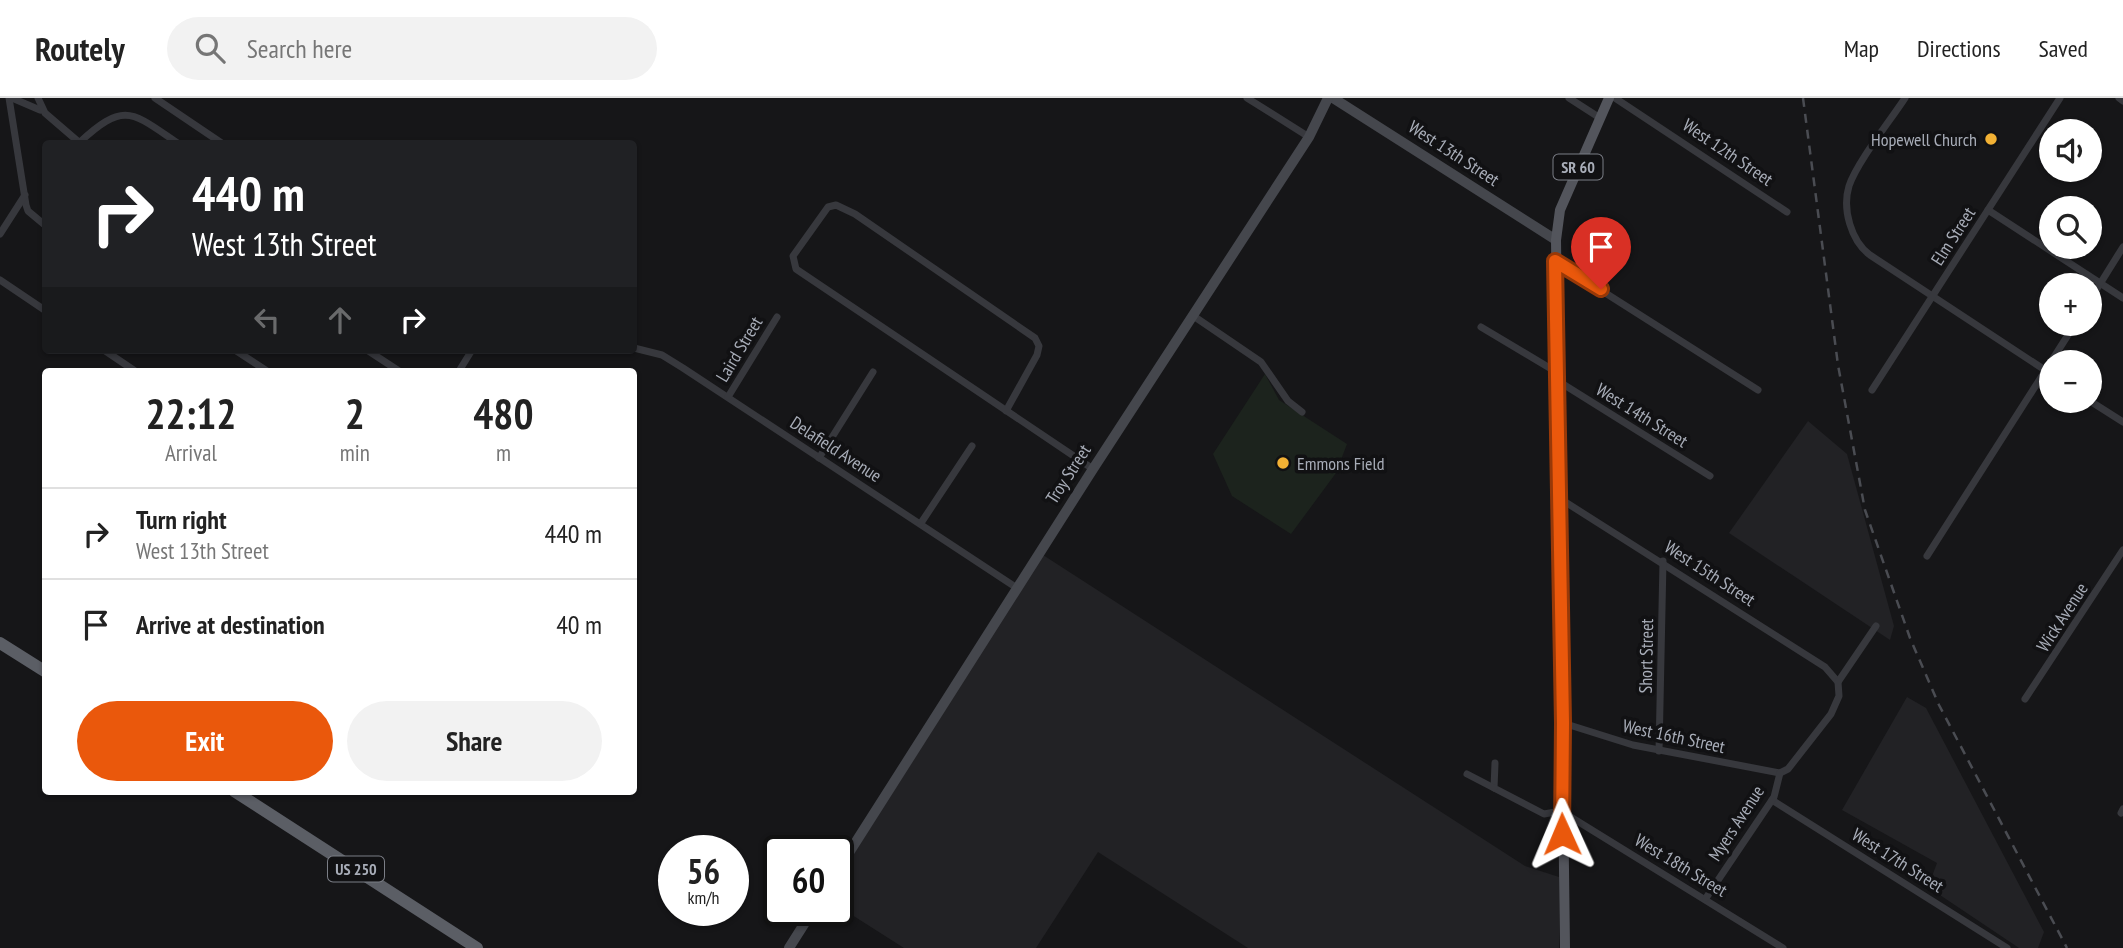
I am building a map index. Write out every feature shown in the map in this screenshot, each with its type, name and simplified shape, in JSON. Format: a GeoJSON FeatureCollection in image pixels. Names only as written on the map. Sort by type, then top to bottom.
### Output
{"type":"FeatureCollection","features":[{"type":"Feature","properties":{"kind":"highway"},"geometry":{"type":"LineString","coordinates":[[0,643],[42,669]]}},
{"type":"Feature","properties":{"kind":"highway","name":"US 250"},"geometry":{"type":"LineString","coordinates":[[240,795],[477,948]]}},
{"type":"Feature","properties":{"kind":"main road","name":"Troy Street"},"geometry":{"type":"LineString","coordinates":[[854,845],[1309,136],[1330,98]]}},
{"type":"Feature","properties":{"kind":"main road","name":"West 13th Street"},"geometry":{"type":"LineString","coordinates":[[1330,98],[1556,240]]}},
{"type":"Feature","properties":{"kind":"main road","name":"SR 60"},"geometry":{"type":"LineString","coordinates":[[1565,948],[1561,811],[1563,723],[1556,240],[1560,210],[1609,98]]}},
{"type":"Feature","properties":{"kind":"main road"},"geometry":{"type":"LineString","coordinates":[[789,948],[803,926]]}},
{"type":"Feature","properties":{"kind":"street"},"geometry":{"type":"LineString","coordinates":[[10,98],[45,113],[77,140]]}},
{"type":"Feature","properties":{"kind":"street"},"geometry":{"type":"LineString","coordinates":[[10,98],[28,211],[42,223]]}},
{"type":"Feature","properties":{"kind":"street"},"geometry":{"type":"LineString","coordinates":[[38,98],[45,113]]}},
{"type":"Feature","properties":{"kind":"street"},"geometry":{"type":"LineString","coordinates":[[155,98],[217,140]]}},
{"type":"Feature","properties":{"kind":"street"},"geometry":{"type":"LineString","coordinates":[[1247,98],[1309,136]]}},
{"type":"Feature","properties":{"kind":"street"},"geometry":{"type":"LineString","coordinates":[[1569,98],[1600,118]]}},
{"type":"Feature","properties":{"kind":"street","name":"West 12th Street"},"geometry":{"type":"LineString","coordinates":[[1615,98],[1787,212]]}},
{"type":"Feature","properties":{"kind":"street"},"geometry":{"type":"LineString","coordinates":[[1905,98],[1853,179],[1848,201],[1855,240],[1870,255],[2039,366]]}},
{"type":"Feature","properties":{"kind":"street","name":"Elm Street"},"geometry":{"type":"LineString","coordinates":[[1872,390],[2060,98]]}},
{"type":"Feature","properties":{"kind":"street"},"geometry":{"type":"LineString","coordinates":[[84,140],[102,122],[126,114],[143,120],[173,140]]}},
{"type":"Feature","properties":{"kind":"street"},"geometry":{"type":"LineString","coordinates":[[0,234],[25,195]]}},
{"type":"Feature","properties":{"kind":"street"},"geometry":{"type":"LineString","coordinates":[[1006,411],[1037,355],[1039,346],[1035,338],[855,214],[836,205],[828,207],[793,256],[793,266],[1006,411],[1093,469]]}},
{"type":"Feature","properties":{"kind":"street"},"geometry":{"type":"LineString","coordinates":[[1988,210],[2085,273]]}},
{"type":"Feature","properties":{"kind":"street"},"geometry":{"type":"LineString","coordinates":[[2102,280],[2123,247]]}},
{"type":"Feature","properties":{"kind":"street"},"geometry":{"type":"LineString","coordinates":[[1555,261],[1758,390]]}},
{"type":"Feature","properties":{"kind":"street"},"geometry":{"type":"LineString","coordinates":[[0,280],[42,308]]}},
{"type":"Feature","properties":{"kind":"street"},"geometry":{"type":"LineString","coordinates":[[2102,284],[2123,298]]}},
{"type":"Feature","properties":{"kind":"street"},"geometry":{"type":"LineString","coordinates":[[1192,315],[1261,362],[1288,401],[1302,412]]}},
{"type":"Feature","properties":{"kind":"street","name":"Laird Street"},"geometry":{"type":"LineString","coordinates":[[728,397],[777,317]]}},
{"type":"Feature","properties":{"kind":"street","name":"West 14th Street"},"geometry":{"type":"LineString","coordinates":[[1481,327],[1710,476]]}},
{"type":"Feature","properties":{"kind":"street","name":"Delafield Avenue"},"geometry":{"type":"LineString","coordinates":[[637,349],[662,355],[1017,588]]}},
{"type":"Feature","properties":{"kind":"street"},"geometry":{"type":"LineString","coordinates":[[110,354],[131,368]]}},
{"type":"Feature","properties":{"kind":"street"},"geometry":{"type":"LineString","coordinates":[[241,354],[262,368]]}},
{"type":"Feature","properties":{"kind":"street"},"geometry":{"type":"LineString","coordinates":[[373,354],[394,368]]}},
{"type":"Feature","properties":{"kind":"street"},"geometry":{"type":"LineString","coordinates":[[819,457],[873,372]]}},
{"type":"Feature","properties":{"kind":"street"},"geometry":{"type":"LineString","coordinates":[[1927,555],[2039,386]]}},
{"type":"Feature","properties":{"kind":"street"},"geometry":{"type":"LineString","coordinates":[[2102,409],[2123,422]]}},
{"type":"Feature","properties":{"kind":"street"},"geometry":{"type":"LineString","coordinates":[[921,523],[972,446]]}},
{"type":"Feature","properties":{"kind":"street","name":"West 15th Street"},"geometry":{"type":"LineString","coordinates":[[1559,498],[1663,561],[1825,667],[1838,682]]}},
{"type":"Feature","properties":{"kind":"street","name":"Wick Avenue"},"geometry":{"type":"LineString","coordinates":[[2025,699],[2123,550]]}},
{"type":"Feature","properties":{"kind":"street","name":"Short Street"},"geometry":{"type":"LineString","coordinates":[[1660,751],[1663,561]]}},
{"type":"Feature","properties":{"kind":"street","name":"Myers Avenue"},"geometry":{"type":"LineString","coordinates":[[1706,898],[1772,800],[1780,773],[1788,769],[1831,714],[1839,696],[1838,682],[1876,626]]}},
{"type":"Feature","properties":{"kind":"street","name":"West 16th Street"},"geometry":{"type":"LineString","coordinates":[[1563,723],[1660,751],[1780,773]]}},
{"type":"Feature","properties":{"kind":"street"},"geometry":{"type":"LineString","coordinates":[[1494,788],[1495,763]]}},
{"type":"Feature","properties":{"kind":"street"},"geometry":{"type":"LineString","coordinates":[[1468,774],[1544,814],[1561,811]]}},
{"type":"Feature","properties":{"kind":"street","name":"West 17th Street"},"geometry":{"type":"LineString","coordinates":[[1772,800],[2007,948]]}},
{"type":"Feature","properties":{"kind":"street","name":"West 18th Street"},"geometry":{"type":"LineString","coordinates":[[1561,811],[1706,898],[1783,948]]}},
{"type":"Feature","properties":{"kind":"shaded area","name":"Emmons Field"},"geometry":{"type":"Polygon","coordinates":[[[1265,374],[1279,400],[1347,444],[1336,473],[1291,534],[1232,496],[1213,454],[1265,374]]]}},
{"type":"Feature","properties":{"kind":"shaded area"},"geometry":{"type":"Polygon","coordinates":[[[1808,421],[1847,454],[1894,626],[1890,640],[1729,533],[1808,421]]]}},
{"type":"Feature","properties":{"kind":"shaded area"},"geometry":{"type":"Polygon","coordinates":[[[1043,555],[1525,866],[1559,877],[1559,948],[1248,948],[1098,852],[1036,948],[904,948],[854,916],[854,854],[1043,555]]]}},
{"type":"Feature","properties":{"kind":"shaded area"},"geometry":{"type":"Polygon","coordinates":[[[1907,697],[1926,708],[2044,932],[2038,948],[2019,948],[1928,887],[1937,863],[1842,810],[1907,697]]]}},
{"type":"Feature","properties":{"kind":"railway"},"geometry":{"type":"LineString","coordinates":[[1803,98],[1838,365],[1865,510],[1910,638],[1939,705],[2067,948]]}},
{"type":"Feature","properties":{"kind":"place","name":"Hopewell Church"},"geometry":{"type":"Point","coordinates":[1991,139]}},
{"type":"Feature","properties":{"kind":"place","name":"Emmons Field"},"geometry":{"type":"Point","coordinates":[1283,463]}},
{"type":"Feature","properties":{"kind":"route"},"geometry":{"type":"LineString","coordinates":[[1562,834],[1563,723],[1555,261],[1601,289]]}}]}
